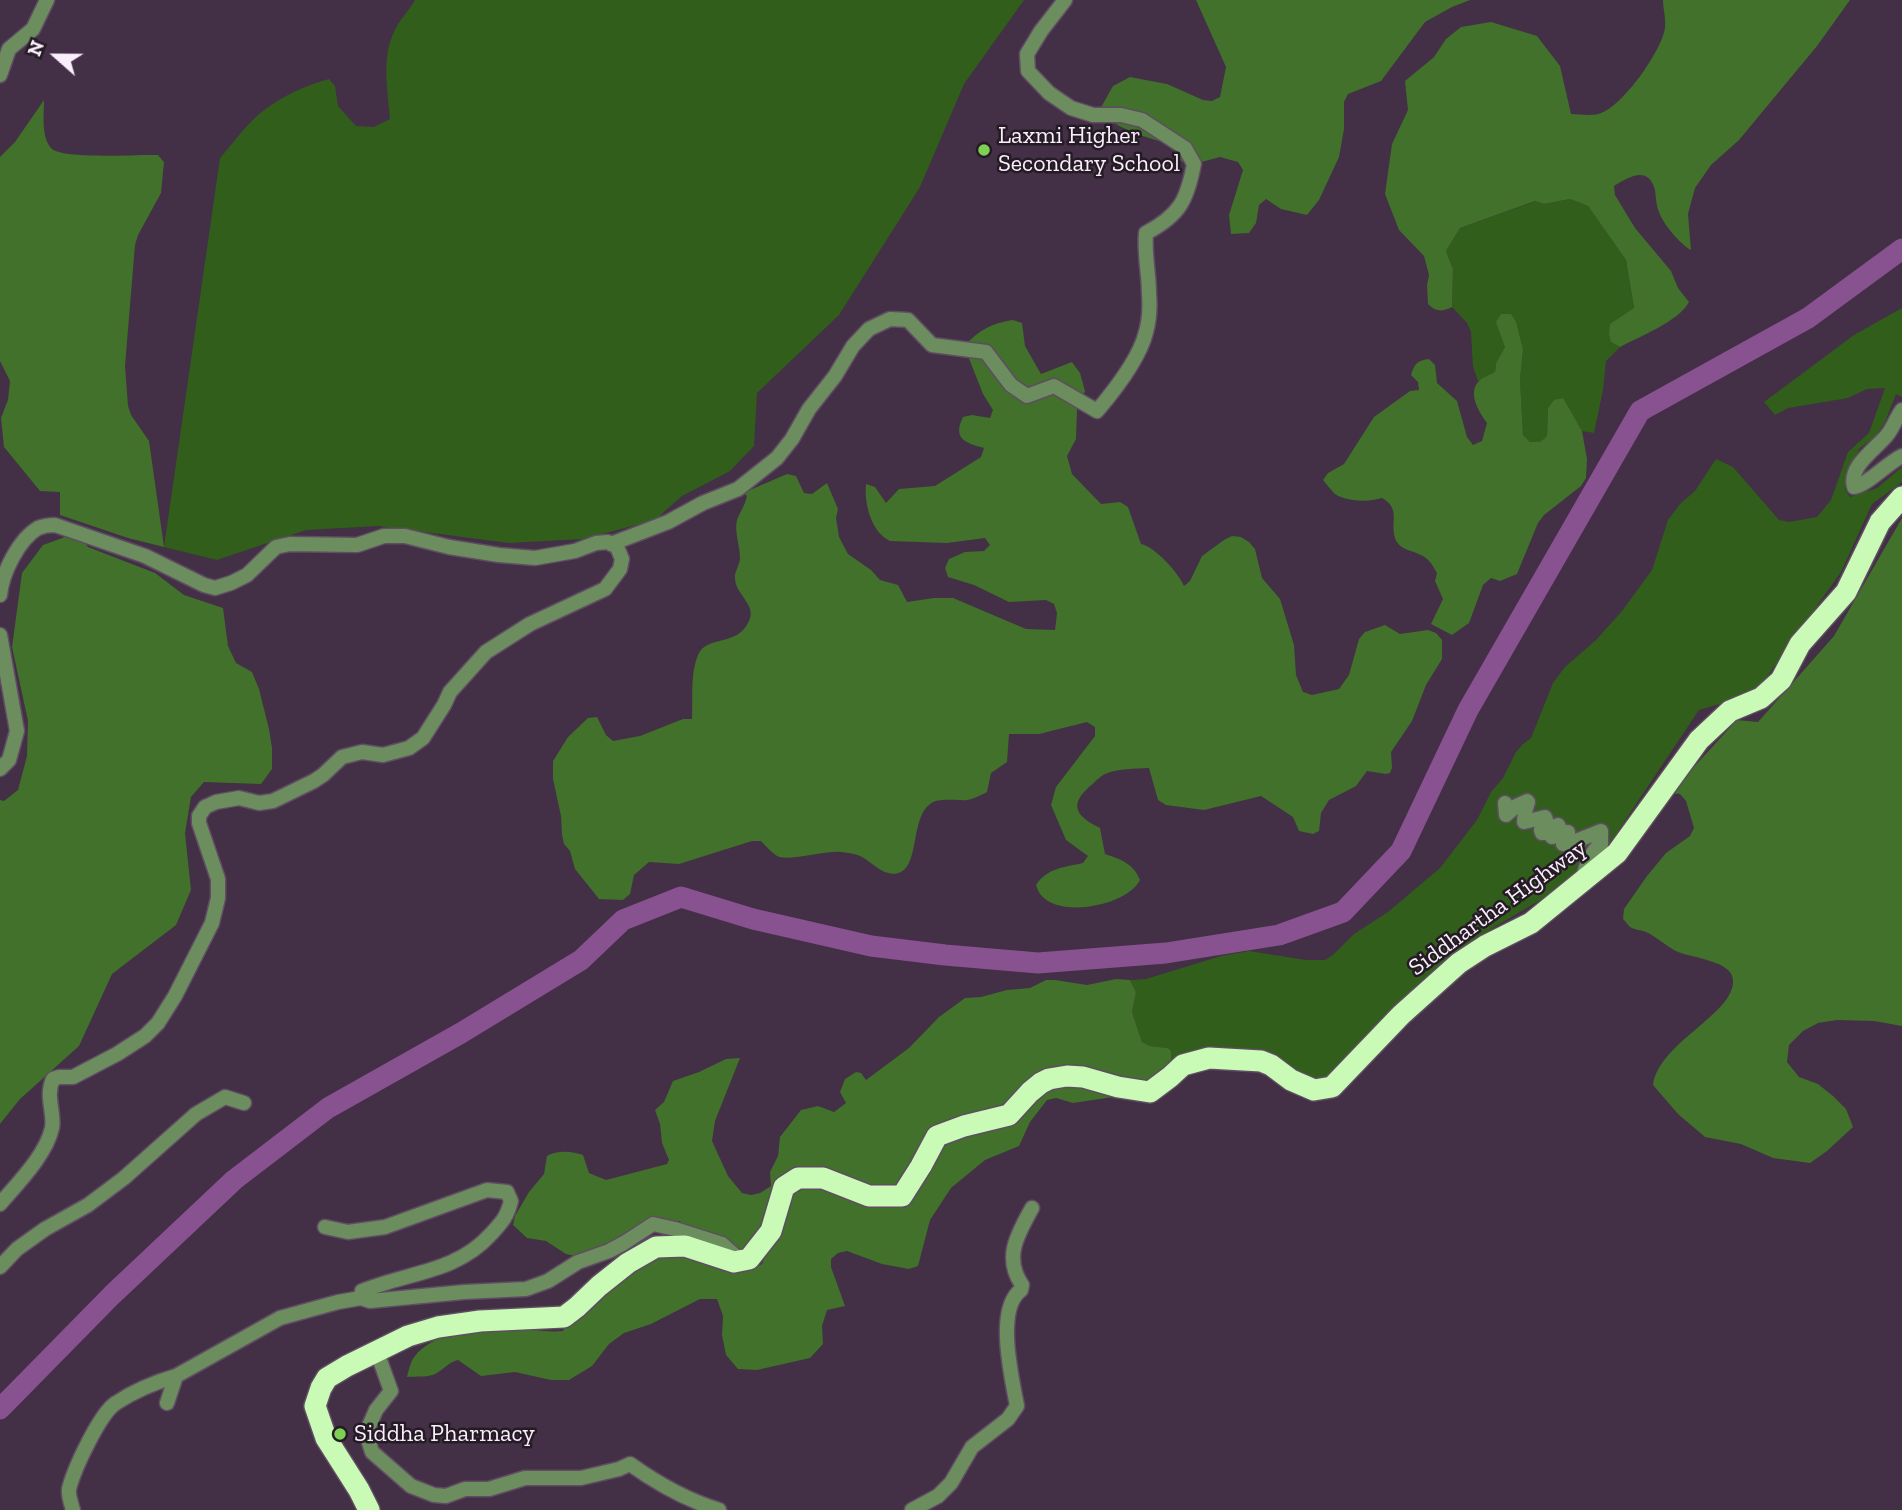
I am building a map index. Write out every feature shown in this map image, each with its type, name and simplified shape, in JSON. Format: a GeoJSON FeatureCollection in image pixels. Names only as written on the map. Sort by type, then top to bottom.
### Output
{"type":"FeatureCollection","features":[{"type":"Feature","properties":{"kind":"highway","name":"Siddhartha Highway"},"geometry":{"type":"LineString","coordinates":[[741,1261],[749,1259],[771,1231],[784,1186],[798,1178],[822,1178],[869,1196],[902,1196],[937,1136],[1009,1115],[1030,1092],[1049,1079],[1083,1077],[1118,1087],[1150,1092],[1183,1065],[1209,1058],[1261,1062],[1314,1090],[1332,1087],[1401,1015],[1459,963],[1485,946],[1531,923],[1617,853],[1699,740],[1730,711],[1761,698],[1781,680],[1800,644],[1846,592],[1880,522],[1902,497]]}},
{"type":"Feature","properties":{"kind":"highway"},"geometry":{"type":"LineString","coordinates":[[369,1510],[326,1438],[315,1406],[327,1378],[408,1336],[451,1324],[564,1317],[599,1286],[656,1247],[685,1246],[734,1262],[741,1261]]}},
{"type":"Feature","properties":{"kind":"street"},"geometry":{"type":"LineString","coordinates":[[0,75],[9,49],[33,29],[47,0]]}},
{"type":"Feature","properties":{"kind":"street"},"geometry":{"type":"LineString","coordinates":[[611,544],[668,522],[703,503],[738,489],[778,458],[853,346],[869,329],[890,319],[908,320],[932,345],[986,352],[1011,385],[1027,396],[1054,386],[1097,411],[1103,404],[1135,356],[1146,332],[1150,295],[1146,233],[1163,224],[1181,206],[1189,187],[1194,163],[1185,148],[1142,120],[1121,115],[1093,115],[1071,107],[1049,93],[1028,71],[1027,54],[1065,0]]}},
{"type":"Feature","properties":{"kind":"street"},"geometry":{"type":"LineString","coordinates":[[1902,411],[1887,435],[1856,471],[1852,480],[1854,486],[1862,486],[1902,456]]}},
{"type":"Feature","properties":{"kind":"street"},"geometry":{"type":"LineString","coordinates":[[0,595],[11,560],[26,538],[39,527],[55,525],[145,556],[215,588],[247,575],[276,547],[290,544],[357,545],[384,536],[405,536],[449,547],[535,558],[608,542],[617,547],[622,559],[620,569],[605,589],[530,624],[486,652],[450,692],[423,738],[409,748],[383,755],[362,752],[342,757],[314,781],[273,801],[259,803],[239,798],[205,807],[199,816],[199,823],[218,878],[218,898],[212,923],[175,996],[158,1023],[136,1042],[73,1077],[53,1079],[50,1086],[53,1125],[46,1146],[0,1204]]}},
{"type":"Feature","properties":{"kind":"street"},"geometry":{"type":"LineString","coordinates":[[0,635],[17,731],[9,760],[0,769]]}},
{"type":"Feature","properties":{"kind":"street"},"geometry":{"type":"LineString","coordinates":[[1505,803],[1506,814],[1527,800],[1524,822],[1545,817],[1542,832],[1559,825],[1552,837],[1568,832],[1563,844],[1601,831],[1601,844],[1584,869],[1583,881]]}},
{"type":"Feature","properties":{"kind":"street"},"geometry":{"type":"LineString","coordinates":[[0,1267],[17,1249],[88,1205],[124,1178],[196,1114],[225,1097],[244,1104]]}},
{"type":"Feature","properties":{"kind":"street"},"geometry":{"type":"LineString","coordinates":[[324,1227],[348,1232],[385,1227],[487,1190],[507,1192],[511,1201],[507,1216],[483,1242],[457,1261],[362,1291],[361,1298]]}},
{"type":"Feature","properties":{"kind":"street"},"geometry":{"type":"LineString","coordinates":[[912,1510],[938,1496],[951,1483],[972,1447],[1008,1419],[1017,1406],[1009,1363],[1007,1323],[1014,1295],[1021,1290],[1022,1285],[1017,1278],[1011,1255],[1032,1208]]}},
{"type":"Feature","properties":{"kind":"street"},"geometry":{"type":"LineString","coordinates":[[73,1510],[68,1492],[87,1446],[110,1408],[143,1388],[176,1376],[280,1318],[361,1298],[370,1301],[526,1289],[548,1281],[578,1262],[625,1243],[653,1224],[675,1228],[722,1244],[741,1261]]}},
{"type":"Feature","properties":{"kind":"street"},"geometry":{"type":"LineString","coordinates":[[377,1352],[391,1391],[376,1410],[366,1433],[372,1452],[411,1486],[434,1495],[446,1496],[466,1489],[489,1489],[526,1478],[580,1478],[629,1464],[682,1497],[719,1510]]}},
{"type":"Feature","properties":{"kind":"street"},"geometry":{"type":"LineString","coordinates":[[167,1404],[176,1376]]}},
{"type":"Feature","properties":{"kind":"green space"},"geometry":{"type":"Polygon","coordinates":[[[415,0],[1024,0],[964,84],[920,187],[839,315],[757,393],[754,446],[730,471],[682,496],[655,520],[583,539],[509,543],[378,526],[306,530],[217,560],[164,547],[220,158],[245,128],[275,102],[307,86],[329,79],[335,86],[338,106],[356,126],[374,127],[390,119],[386,75],[390,42],[415,0]]]}},
{"type":"Feature","properties":{"kind":"green space"},"geometry":{"type":"Polygon","coordinates":[[[1196,0],[1470,0],[1425,22],[1381,81],[1348,94],[1344,102],[1344,129],[1339,157],[1319,200],[1307,215],[1281,209],[1266,199],[1259,205],[1256,223],[1249,233],[1231,234],[1229,215],[1243,170],[1238,162],[1220,157],[1194,164],[1181,161],[1172,145],[1125,129],[1099,111],[1113,86],[1130,77],[1167,84],[1203,100],[1212,101],[1220,97],[1226,67],[1196,0]]]}},
{"type":"Feature","properties":{"kind":"green space"},"geometry":{"type":"Polygon","coordinates":[[[1663,0],[1850,0],[1817,46],[1739,140],[1711,165],[1695,188],[1688,214],[1691,250],[1677,239],[1664,222],[1658,209],[1655,190],[1648,178],[1638,175],[1614,186],[1615,195],[1635,228],[1671,271],[1678,288],[1689,302],[1684,309],[1668,322],[1620,347],[1611,342],[1610,324],[1634,308],[1626,260],[1588,206],[1570,199],[1544,204],[1535,201],[1460,228],[1446,251],[1453,269],[1452,307],[1439,310],[1431,307],[1428,304],[1429,275],[1424,256],[1399,230],[1385,194],[1392,144],[1408,110],[1405,81],[1434,57],[1446,39],[1461,27],[1491,22],[1537,36],[1560,66],[1571,114],[1598,114],[1607,110],[1628,91],[1657,50],[1665,27],[1663,0]]]}},
{"type":"Feature","properties":{"kind":"green space"},"geometry":{"type":"Polygon","coordinates":[[[44,100],[46,138],[51,148],[58,152],[84,155],[158,155],[164,162],[161,193],[135,245],[125,366],[128,406],[149,441],[164,547],[60,515],[60,492],[40,491],[4,447],[1,418],[8,400],[10,381],[0,361],[0,157],[15,142],[44,100]]]}},
{"type":"Feature","properties":{"kind":"green space"},"geometry":{"type":"Polygon","coordinates":[[[1570,199],[1588,206],[1626,260],[1634,309],[1611,342],[1620,347],[1606,361],[1594,433],[1582,431],[1562,398],[1548,408],[1547,436],[1540,442],[1530,442],[1523,435],[1520,379],[1523,350],[1505,347],[1496,363],[1495,372],[1478,381],[1473,367],[1471,332],[1467,323],[1452,307],[1453,269],[1446,251],[1460,228],[1536,201],[1544,204],[1570,199]]]}},
{"type":"Feature","properties":{"kind":"green space"},"geometry":{"type":"Polygon","coordinates":[[[1902,308],[1902,397],[1896,394],[1885,422],[1875,437],[1860,448],[1852,463],[1845,489],[1850,497],[1877,488],[1902,467],[1902,482],[1872,504],[1841,572],[1761,685],[1746,696],[1699,710],[1612,840],[1559,889],[1491,929],[1332,1077],[1314,1080],[1201,1051],[1171,1060],[1171,1051],[1168,1048],[1142,1042],[1132,1012],[1136,992],[1130,980],[1146,979],[1221,956],[1249,951],[1306,960],[1325,960],[1354,934],[1388,912],[1440,868],[1477,820],[1516,752],[1531,738],[1553,683],[1565,667],[1596,640],[1622,611],[1652,570],[1668,520],[1680,504],[1695,491],[1716,459],[1733,467],[1779,520],[1789,522],[1817,517],[1831,500],[1848,452],[1869,433],[1885,388],[1867,389],[1848,398],[1788,408],[1775,415],[1764,402],[1854,335],[1902,308]]]}},
{"type":"Feature","properties":{"kind":"green space"},"geometry":{"type":"Polygon","coordinates":[[[1501,314],[1511,314],[1516,322],[1523,350],[1520,379],[1523,435],[1530,442],[1540,442],[1547,436],[1548,408],[1554,400],[1563,398],[1582,431],[1587,459],[1586,478],[1581,486],[1544,515],[1538,523],[1517,574],[1500,581],[1491,578],[1483,585],[1469,623],[1452,635],[1431,624],[1443,599],[1435,581],[1437,573],[1423,556],[1397,543],[1393,511],[1388,502],[1382,498],[1358,500],[1340,497],[1323,480],[1328,473],[1344,464],[1374,417],[1410,391],[1419,390],[1418,382],[1411,375],[1417,363],[1429,359],[1435,365],[1437,383],[1457,401],[1467,437],[1473,445],[1482,441],[1487,423],[1478,408],[1474,391],[1479,381],[1495,372],[1496,363],[1505,347],[1496,322],[1501,314]]]}},
{"type":"Feature","properties":{"kind":"green space"},"geometry":{"type":"Polygon","coordinates":[[[1013,320],[1022,323],[1025,346],[1041,374],[1072,362],[1080,373],[1085,391],[1077,410],[1076,439],[1067,456],[1072,474],[1101,504],[1120,502],[1128,507],[1141,544],[1166,561],[1184,586],[1190,581],[1202,556],[1224,540],[1232,536],[1241,537],[1255,549],[1262,578],[1280,599],[1294,645],[1296,675],[1303,692],[1312,695],[1339,689],[1349,675],[1359,639],[1365,632],[1385,625],[1400,634],[1428,630],[1436,633],[1442,640],[1442,659],[1426,685],[1412,721],[1391,752],[1390,773],[1367,771],[1356,786],[1329,800],[1321,813],[1319,831],[1313,834],[1299,831],[1293,817],[1261,796],[1204,810],[1166,805],[1158,800],[1149,768],[1105,774],[1082,795],[1077,806],[1082,816],[1100,828],[1105,854],[1126,863],[1140,880],[1133,889],[1108,902],[1093,906],[1063,906],[1050,902],[1041,895],[1036,885],[1045,875],[1063,867],[1083,863],[1088,856],[1066,840],[1051,805],[1056,787],[1095,736],[1095,727],[1087,722],[1039,734],[1009,734],[1007,762],[991,773],[987,792],[967,800],[938,801],[930,804],[924,811],[910,860],[901,872],[890,874],[860,856],[842,852],[798,857],[777,856],[761,841],[752,841],[679,864],[649,862],[634,875],[630,894],[623,900],[599,899],[575,869],[570,851],[564,844],[553,779],[553,761],[568,737],[588,718],[597,717],[606,735],[613,741],[640,736],[683,719],[692,719],[693,678],[698,655],[708,645],[737,635],[744,629],[751,615],[735,578],[740,558],[736,524],[747,496],[743,493],[787,474],[796,476],[804,493],[812,494],[827,483],[838,509],[836,518],[839,537],[848,554],[880,580],[898,585],[907,602],[953,598],[1026,629],[1055,630],[1057,613],[1054,604],[1046,600],[1009,602],[974,585],[948,577],[945,568],[949,559],[965,552],[984,551],[990,545],[985,538],[947,543],[890,541],[878,531],[866,500],[866,484],[875,487],[886,503],[899,489],[935,486],[981,457],[984,448],[963,439],[959,430],[960,424],[963,417],[972,415],[990,418],[993,410],[983,394],[964,346],[986,328],[1013,320]]]}},
{"type":"Feature","properties":{"kind":"green space"},"geometry":{"type":"Polygon","coordinates":[[[1902,518],[1902,1026],[1874,1021],[1837,1020],[1818,1023],[1803,1031],[1789,1045],[1787,1062],[1799,1077],[1818,1084],[1833,1096],[1846,1109],[1853,1127],[1810,1163],[1773,1158],[1741,1144],[1705,1137],[1678,1114],[1653,1085],[1658,1070],[1668,1055],[1722,1005],[1730,993],[1733,980],[1726,968],[1719,964],[1678,952],[1650,934],[1630,927],[1623,919],[1624,909],[1666,853],[1690,836],[1694,828],[1686,801],[1680,794],[1670,793],[1737,720],[1758,722],[1834,636],[1902,518]]]}},
{"type":"Feature","properties":{"kind":"green space"},"geometry":{"type":"Polygon","coordinates":[[[76,533],[88,547],[155,573],[184,595],[223,608],[228,646],[236,663],[252,672],[259,689],[269,729],[272,769],[261,784],[204,782],[191,797],[185,833],[191,890],[176,925],[112,974],[79,1046],[20,1099],[0,1124],[0,800],[4,801],[18,790],[27,756],[28,721],[12,647],[22,573],[43,545],[76,533]]]}},
{"type":"Feature","properties":{"kind":"green space"},"geometry":{"type":"Polygon","coordinates":[[[1116,979],[1130,980],[1136,992],[1132,1012],[1142,1042],[1168,1048],[1171,1051],[1171,1060],[1154,1078],[1120,1096],[1073,1103],[1056,1098],[1047,1100],[1030,1122],[1019,1146],[985,1160],[951,1188],[930,1220],[918,1266],[909,1269],[882,1264],[847,1251],[838,1253],[831,1259],[831,1267],[845,1306],[827,1310],[822,1326],[823,1344],[810,1358],[757,1370],[738,1369],[726,1355],[722,1335],[723,1316],[717,1299],[700,1299],[651,1324],[624,1333],[609,1344],[592,1366],[569,1380],[551,1380],[515,1372],[481,1376],[458,1360],[434,1375],[407,1377],[412,1361],[422,1348],[457,1332],[496,1326],[563,1331],[567,1323],[654,1256],[681,1253],[740,1269],[762,1264],[776,1230],[746,1249],[730,1252],[696,1245],[680,1221],[666,1223],[575,1256],[566,1254],[546,1241],[527,1238],[513,1225],[515,1216],[529,1192],[544,1174],[547,1156],[551,1154],[565,1152],[583,1155],[589,1173],[606,1180],[667,1164],[669,1160],[662,1143],[655,1110],[664,1102],[673,1081],[726,1059],[740,1058],[715,1121],[712,1141],[728,1176],[742,1193],[760,1193],[771,1186],[770,1172],[778,1156],[780,1137],[801,1110],[818,1106],[834,1112],[846,1103],[840,1092],[845,1079],[856,1072],[861,1073],[866,1080],[909,1048],[939,1017],[965,998],[1030,988],[1046,980],[1087,985],[1116,979]]]}},
{"type":"Feature","properties":{"kind":"waterway"},"geometry":{"type":"LineString","coordinates":[[0,1409],[112,1295],[234,1180],[328,1108],[461,1033],[581,960],[623,920],[681,897],[753,919],[871,946],[1038,963],[1166,953],[1279,935],[1343,912],[1401,851],[1468,710],[1640,411],[1808,318],[1902,249]]}},
{"type":"Feature","properties":{"kind":"place","name":"Laxmi Higher Secondary School"},"geometry":{"type":"Point","coordinates":[984,150]}},
{"type":"Feature","properties":{"kind":"place","name":"Siddha Pharmacy"},"geometry":{"type":"Point","coordinates":[340,1434]}}]}
